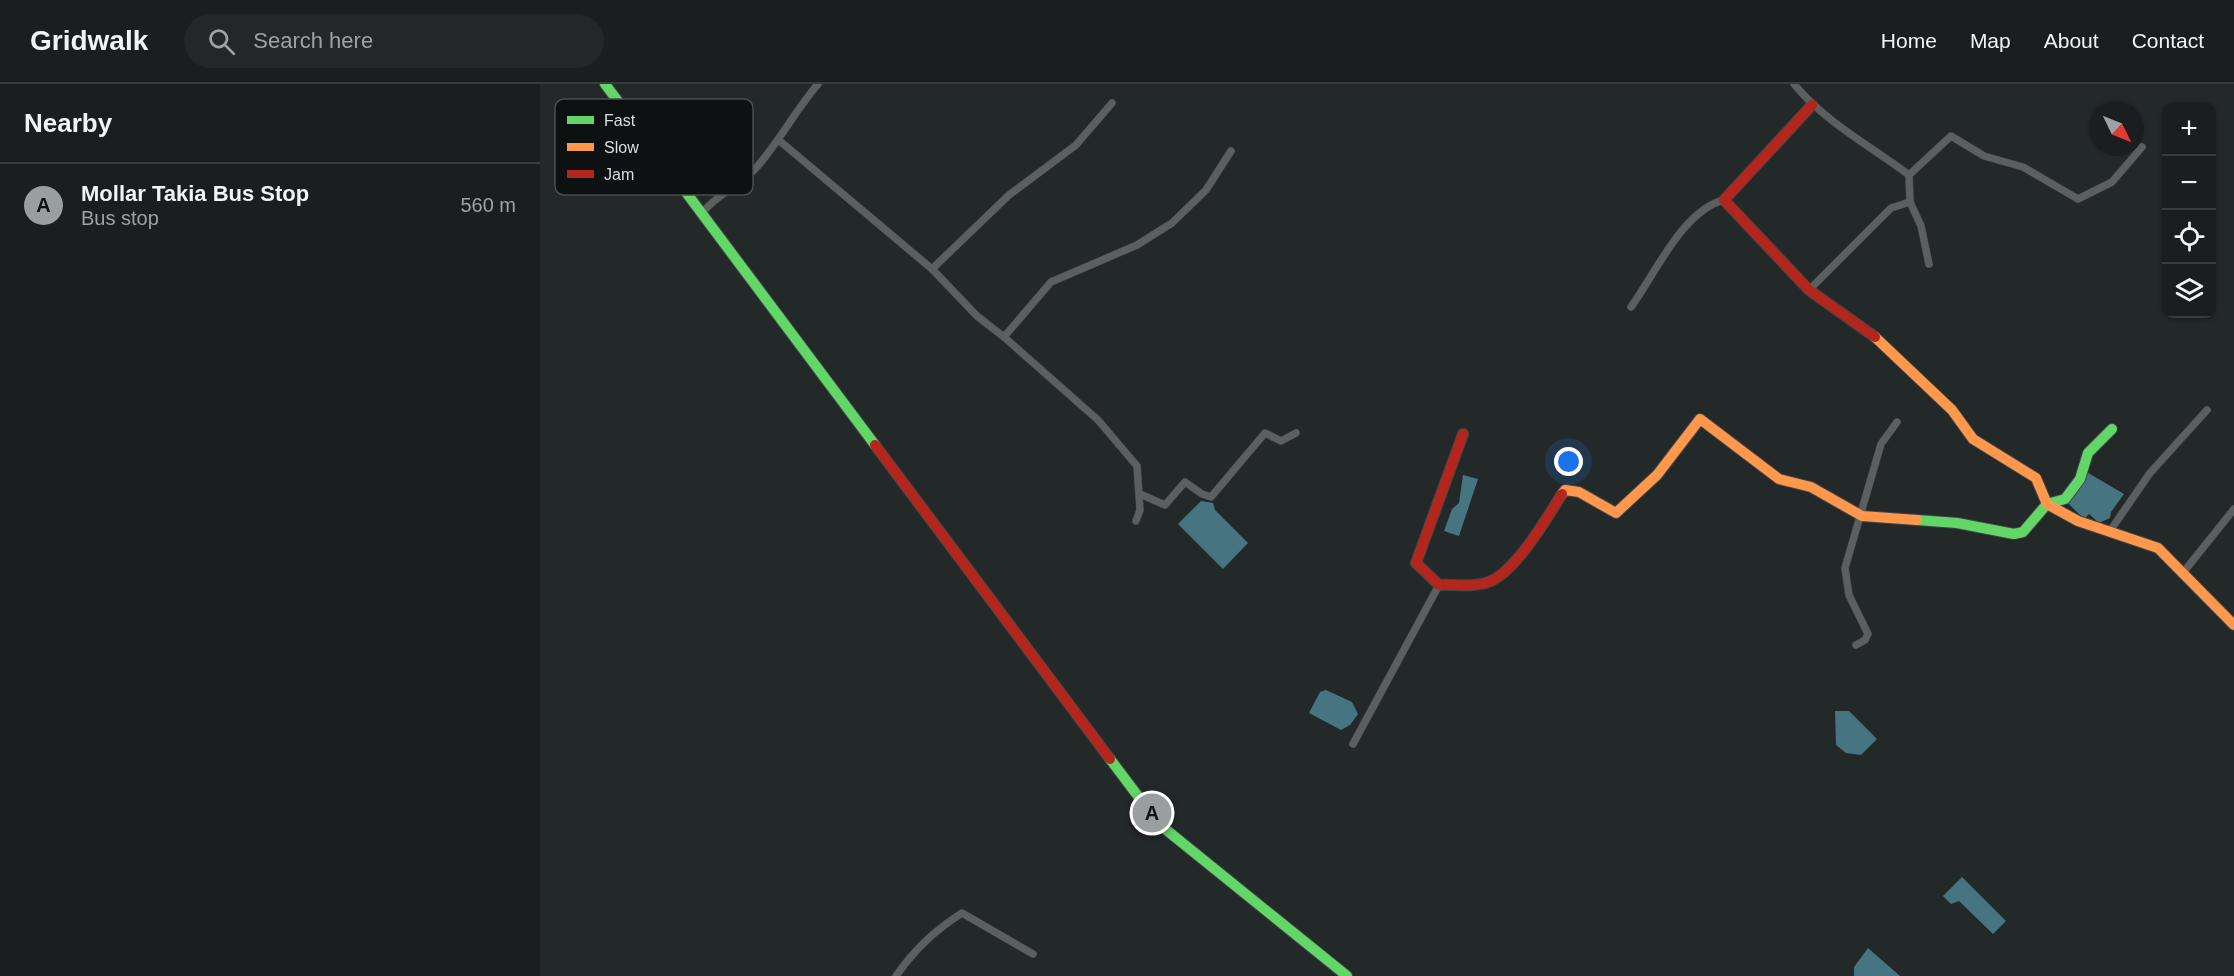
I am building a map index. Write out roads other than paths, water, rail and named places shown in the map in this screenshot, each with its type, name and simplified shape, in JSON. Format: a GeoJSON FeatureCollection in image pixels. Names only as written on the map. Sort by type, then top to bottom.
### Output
{"type":"FeatureCollection","features":[{"type":"Feature","properties":{"kind":"street"},"geometry":{"type":"LineString","coordinates":[[605,84],[616,99]]}},
{"type":"Feature","properties":{"kind":"street"},"geometry":{"type":"LineString","coordinates":[[753,171],[818,84]]}},
{"type":"Feature","properties":{"kind":"street"},"geometry":{"type":"LineString","coordinates":[[1794,84],[1812,105],[1909,175]]}},
{"type":"Feature","properties":{"kind":"street"},"geometry":{"type":"LineString","coordinates":[[932,269],[1009,195],[1076,145],[1113,103]]}},
{"type":"Feature","properties":{"kind":"street"},"geometry":{"type":"LineString","coordinates":[[1631,307],[1686,226],[1710,203],[1724,200],[1812,105]]}},
{"type":"Feature","properties":{"kind":"street"},"geometry":{"type":"LineString","coordinates":[[1929,264],[1921,226],[1910,202],[1909,175],[1951,136],[1984,156],[2023,167],[2078,198],[2112,182],[2134,156]]}},
{"type":"Feature","properties":{"kind":"street"},"geometry":{"type":"LineString","coordinates":[[781,142],[932,269],[977,316],[1004,336],[1098,420],[1137,466],[1140,510],[1136,521]]}},
{"type":"Feature","properties":{"kind":"street"},"geometry":{"type":"LineString","coordinates":[[1004,336],[1051,282],[1137,245],[1172,223],[1206,190],[1231,151]]}},
{"type":"Feature","properties":{"kind":"street"},"geometry":{"type":"LineString","coordinates":[[688,195],[1159,824],[1347,976]]}},
{"type":"Feature","properties":{"kind":"street"},"geometry":{"type":"LineString","coordinates":[[702,213],[713,199],[720,195]]}},
{"type":"Feature","properties":{"kind":"street"},"geometry":{"type":"LineString","coordinates":[[1724,200],[1809,290],[1876,338],[1952,410],[1973,439],[2036,478],[2047,504],[2078,521],[2158,548],[2234,625]]}},
{"type":"Feature","properties":{"kind":"street"},"geometry":{"type":"LineString","coordinates":[[1809,290],[1891,208],[1910,202]]}},
{"type":"Feature","properties":{"kind":"street"},"geometry":{"type":"LineString","coordinates":[[2110,531],[2150,473],[2207,410]]}},
{"type":"Feature","properties":{"kind":"street"},"geometry":{"type":"LineString","coordinates":[[1463,434],[1416,562],[1439,585],[1477,584],[1493,580],[1526,546],[1566,490],[1574,489],[1582,492],[1605,512],[1616,513],[1658,475],[1700,418],[1779,478],[1811,486],[1862,516],[1957,524],[2014,534],[2023,532],[2047,504],[2065,499],[2080,478],[2088,453],[2112,429]]}},
{"type":"Feature","properties":{"kind":"street"},"geometry":{"type":"LineString","coordinates":[[1856,645],[1865,640],[1868,634],[1849,595],[1845,568],[1862,516],[1881,444],[1897,422]]}},
{"type":"Feature","properties":{"kind":"street"},"geometry":{"type":"LineString","coordinates":[[1140,494],[1166,505],[1185,482],[1202,494],[1211,497],[1265,433],[1281,441],[1296,433]]}},
{"type":"Feature","properties":{"kind":"street"},"geometry":{"type":"LineString","coordinates":[[2182,574],[2234,509]]}},
{"type":"Feature","properties":{"kind":"street"},"geometry":{"type":"LineString","coordinates":[[1353,744],[1439,585]]}},
{"type":"Feature","properties":{"kind":"street"},"geometry":{"type":"LineString","coordinates":[[896,976],[914,950],[937,929],[962,913],[1033,954]]}},
{"type":"Feature","properties":{"kind":"water"},"geometry":{"type":"Polygon","coordinates":[[[2085,471],[2124,494],[2111,512],[2110,518],[2099,523],[2089,514],[2084,519],[2067,502],[2085,471]]]}},
{"type":"Feature","properties":{"kind":"water"},"geometry":{"type":"Polygon","coordinates":[[[1463,475],[1478,479],[1459,536],[1444,531],[1452,509],[1459,503],[1463,475]]]}},
{"type":"Feature","properties":{"kind":"water"},"geometry":{"type":"Polygon","coordinates":[[[1201,501],[1213,503],[1215,510],[1248,543],[1223,569],[1178,524],[1201,501]]]}},
{"type":"Feature","properties":{"kind":"water"},"geometry":{"type":"Polygon","coordinates":[[[1326,690],[1352,702],[1358,714],[1350,725],[1341,730],[1309,713],[1320,692],[1326,690]]]}},
{"type":"Feature","properties":{"kind":"water"},"geometry":{"type":"Polygon","coordinates":[[[1835,711],[1849,711],[1877,739],[1861,755],[1846,753],[1836,745],[1835,711]]]}},
{"type":"Feature","properties":{"kind":"water"},"geometry":{"type":"Polygon","coordinates":[[[1962,877],[2006,921],[1993,934],[1959,901],[1951,904],[1943,896],[1962,877]]]}},
{"type":"Feature","properties":{"kind":"water"},"geometry":{"type":"Polygon","coordinates":[[[1868,948],[1900,976],[1854,976],[1854,967],[1868,948]]]}},
{"type":"Feature","properties":{"kind":"place","name":"Mollar Takia Bus Stop"},"geometry":{"type":"Point","coordinates":[1152,813]}}]}
